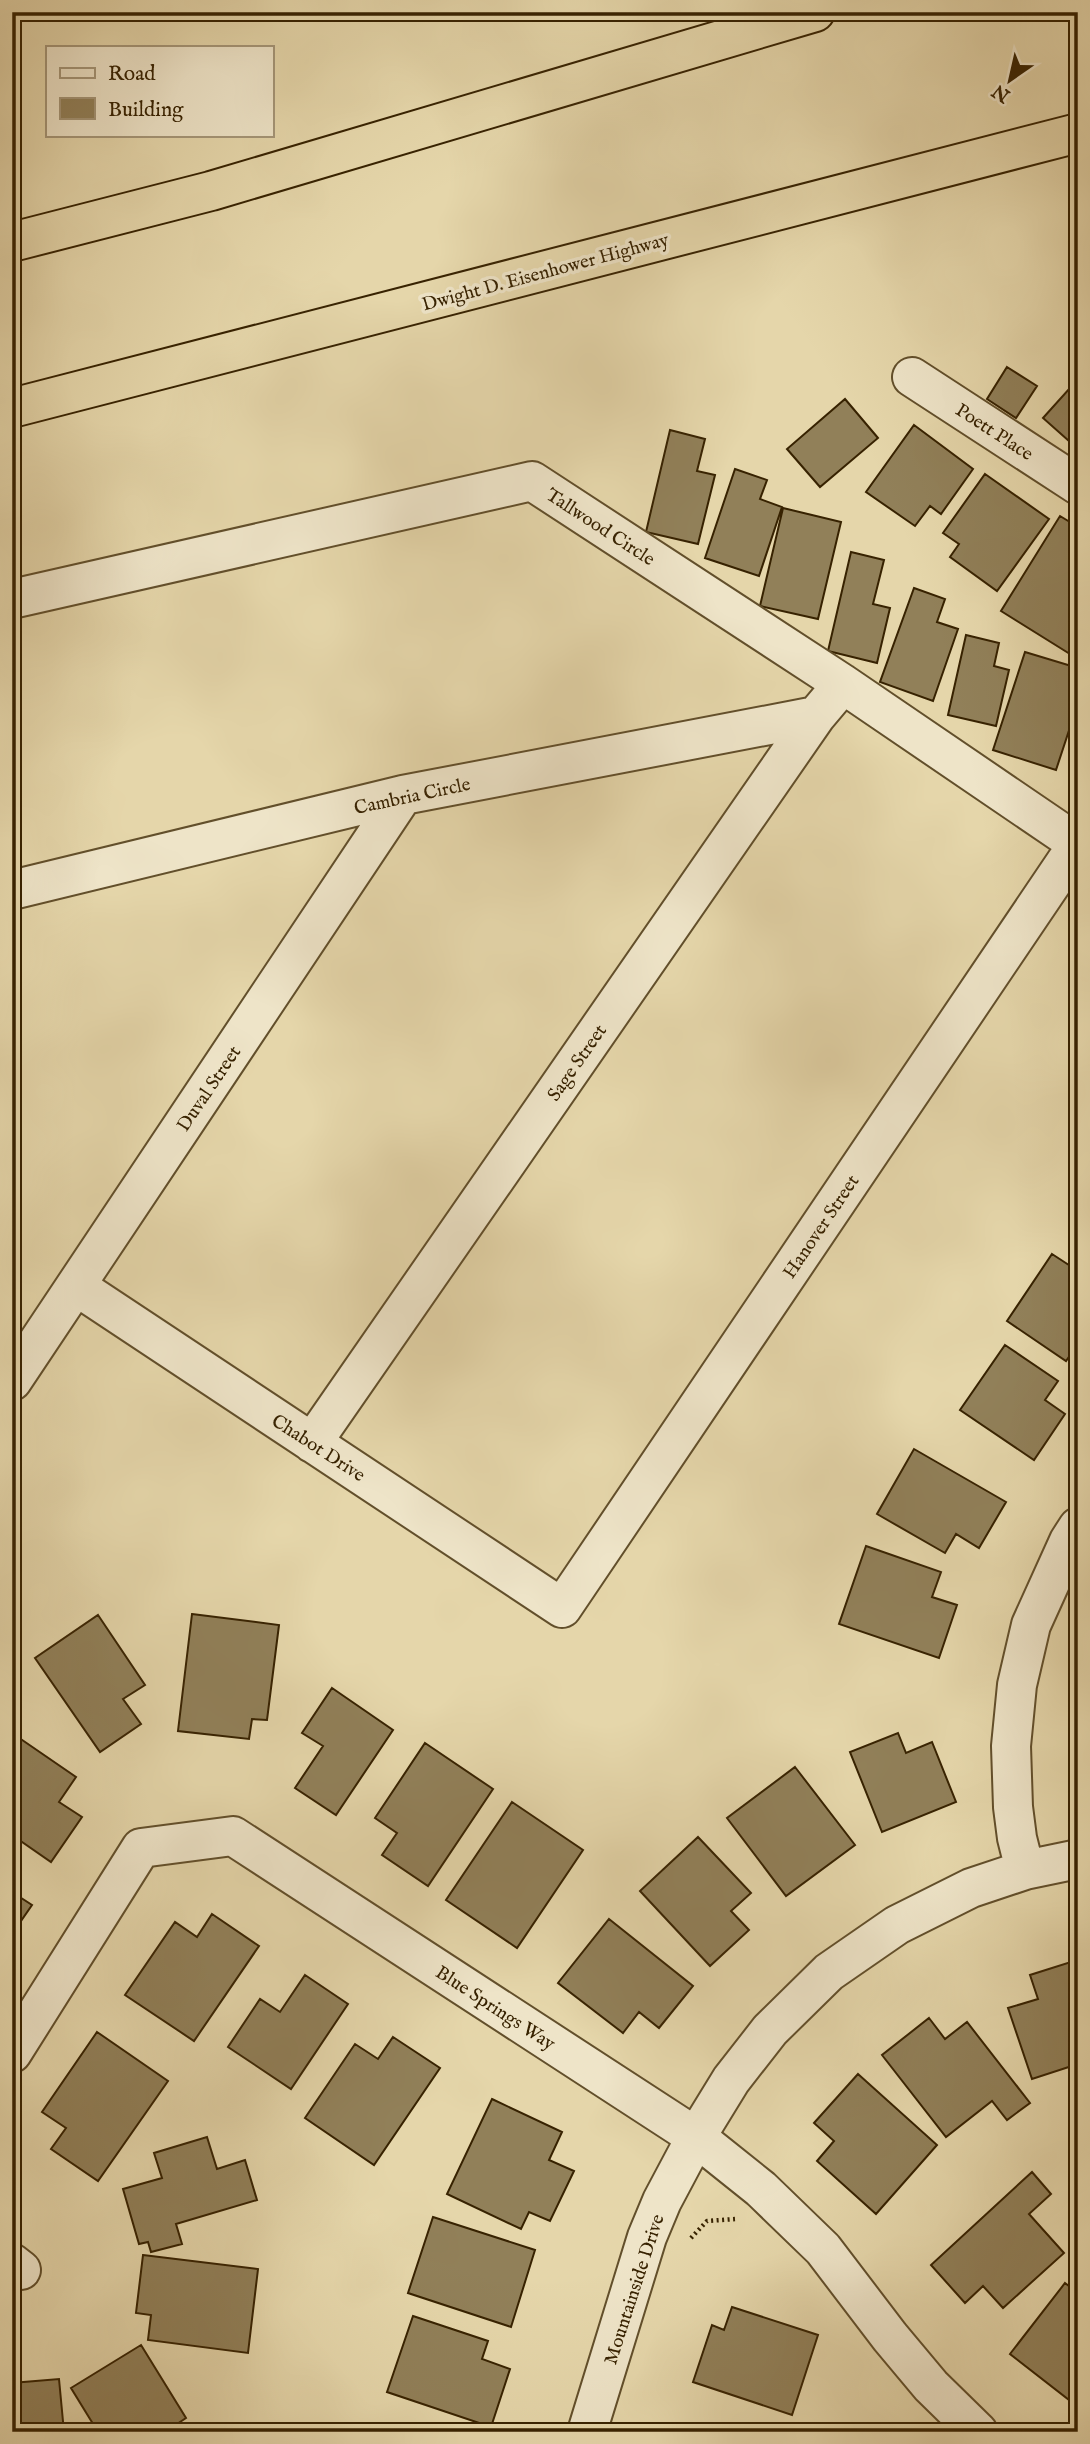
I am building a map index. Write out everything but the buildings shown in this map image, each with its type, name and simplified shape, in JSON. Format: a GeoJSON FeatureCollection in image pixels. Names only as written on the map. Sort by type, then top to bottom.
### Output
{"type":"FeatureCollection","features":[{"type":"Feature","properties":{"kind":"highway"},"geometry":{"type":"LineString","coordinates":[[12,242],[211,191],[815,12]]}},
{"type":"Feature","properties":{"kind":"highway","name":"Dwight D. Eisenhower Highway"},"geometry":{"type":"LineString","coordinates":[[12,408],[1078,133]]}},
{"type":"Feature","properties":{"kind":"street","name":"Poett Place"},"geometry":{"type":"LineString","coordinates":[[912,377],[1078,485]]}},
{"type":"Feature","properties":{"kind":"street","name":"Tallwood Circle"},"geometry":{"type":"LineString","coordinates":[[12,599],[532,481],[843,684],[1078,844]]}},
{"type":"Feature","properties":{"kind":"street","name":"Sage Street"},"geometry":{"type":"LineString","coordinates":[[312,1443],[816,716],[843,684]]}},
{"type":"Feature","properties":{"kind":"street","name":"Cambria Circle"},"geometry":{"type":"LineString","coordinates":[[12,890],[403,795],[816,716]]}},
{"type":"Feature","properties":{"kind":"street","name":"Duval Street"},"geometry":{"type":"LineString","coordinates":[[12,1381],[403,795]]}},
{"type":"Feature","properties":{"kind":"street","name":"Hanover Street"},"geometry":{"type":"LineString","coordinates":[[562,1608],[1078,844]]}},
{"type":"Feature","properties":{"kind":"street","name":"Chabot Drive"},"geometry":{"type":"LineString","coordinates":[[76,1286],[562,1608]]}},
{"type":"Feature","properties":{"kind":"street"},"geometry":{"type":"LineString","coordinates":[[1025,1870],[1013,1807],[1011,1746],[1017,1685],[1031,1625],[1078,1527]]}},
{"type":"Feature","properties":{"kind":"street","name":"Blue Springs Way"},"geometry":{"type":"LineString","coordinates":[[12,2053],[141,1848],[233,1836],[696,2137],[761,2189],[823,2249],[931,2386],[978,2432]]}},
{"type":"Feature","properties":{"kind":"street","name":"Mountainside Drive"},"geometry":{"type":"LineString","coordinates":[[587,2432],[648,2237],[662,2202],[696,2137],[731,2080],[770,2030],[829,1972],[897,1925],[971,1888],[1025,1870],[1078,1859]]}},
{"type":"Feature","properties":{"kind":"path"},"geometry":{"type":"LineString","coordinates":[[689,2240],[707,2221],[738,2218]]}}]}
